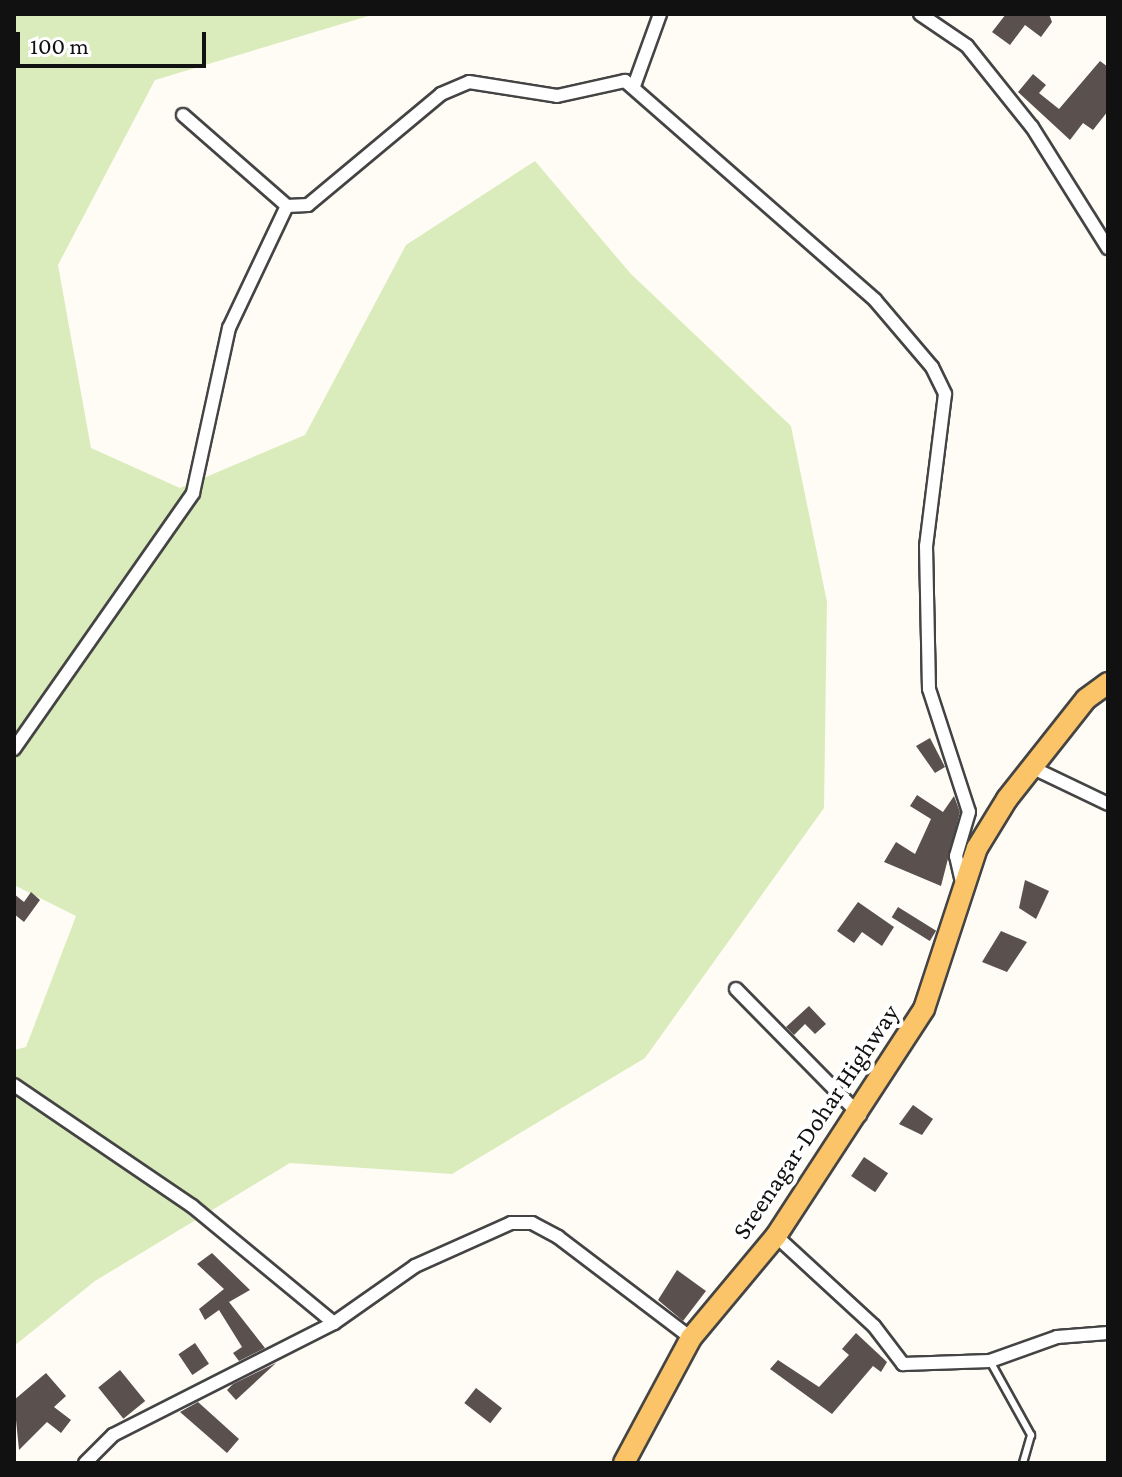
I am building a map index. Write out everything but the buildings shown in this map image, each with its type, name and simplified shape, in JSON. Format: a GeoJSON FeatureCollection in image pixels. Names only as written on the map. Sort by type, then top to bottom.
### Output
{"type":"FeatureCollection","features":[{"type":"Feature","properties":{"kind":"main road","name":"Sreenagar-Dohar Highway"},"geometry":{"type":"LineString","coordinates":[[624,1463],[691,1338],[776,1236],[860,1115],[924,1009],[977,848],[1086,699],[1108,683]]}},
{"type":"Feature","properties":{"kind":"street"},"geometry":{"type":"LineString","coordinates":[[634,86],[660,14]]}},
{"type":"Feature","properties":{"kind":"street"},"geometry":{"type":"LineString","coordinates":[[920,14],[967,46],[1023,115],[1108,248]]}},
{"type":"Feature","properties":{"kind":"street"},"geometry":{"type":"LineString","coordinates":[[183,115],[287,206],[308,205],[441,94],[469,82],[494,81],[545,96],[610,82],[634,86],[875,300],[932,367],[945,394],[926,546],[929,689],[969,812],[956,856],[964,892]]}},
{"type":"Feature","properties":{"kind":"street"},"geometry":{"type":"LineString","coordinates":[[14,749],[185,511],[206,454],[229,328],[287,206]]}},
{"type":"Feature","properties":{"kind":"street"},"geometry":{"type":"LineString","coordinates":[[1033,768],[1108,804]]}},
{"type":"Feature","properties":{"kind":"street"},"geometry":{"type":"LineString","coordinates":[[736,989],[860,1115]]}},
{"type":"Feature","properties":{"kind":"street"},"geometry":{"type":"LineString","coordinates":[[14,1085],[192,1206],[334,1323]]}},
{"type":"Feature","properties":{"kind":"street"},"geometry":{"type":"LineString","coordinates":[[85,1463],[113,1435],[334,1323],[415,1266],[522,1222],[614,1275],[691,1338]]}},
{"type":"Feature","properties":{"kind":"street"},"geometry":{"type":"LineString","coordinates":[[776,1236],[874,1326],[903,1364],[990,1361],[1057,1337],[1108,1333]]}},
{"type":"Feature","properties":{"kind":"lane"},"geometry":{"type":"LineString","coordinates":[[990,1361],[1031,1435],[1023,1463]]}},
{"type":"Feature","properties":{"kind":"green space"},"geometry":{"type":"Polygon","coordinates":[[[14,14],[375,14],[155,80],[58,265],[91,448],[180,488],[305,435],[406,245],[535,161],[631,274],[791,426],[827,602],[824,808],[645,1058],[452,1174],[290,1163],[95,1281],[14,1346],[14,1050],[26,1047],[76,916],[14,885],[14,14]]]}}]}
